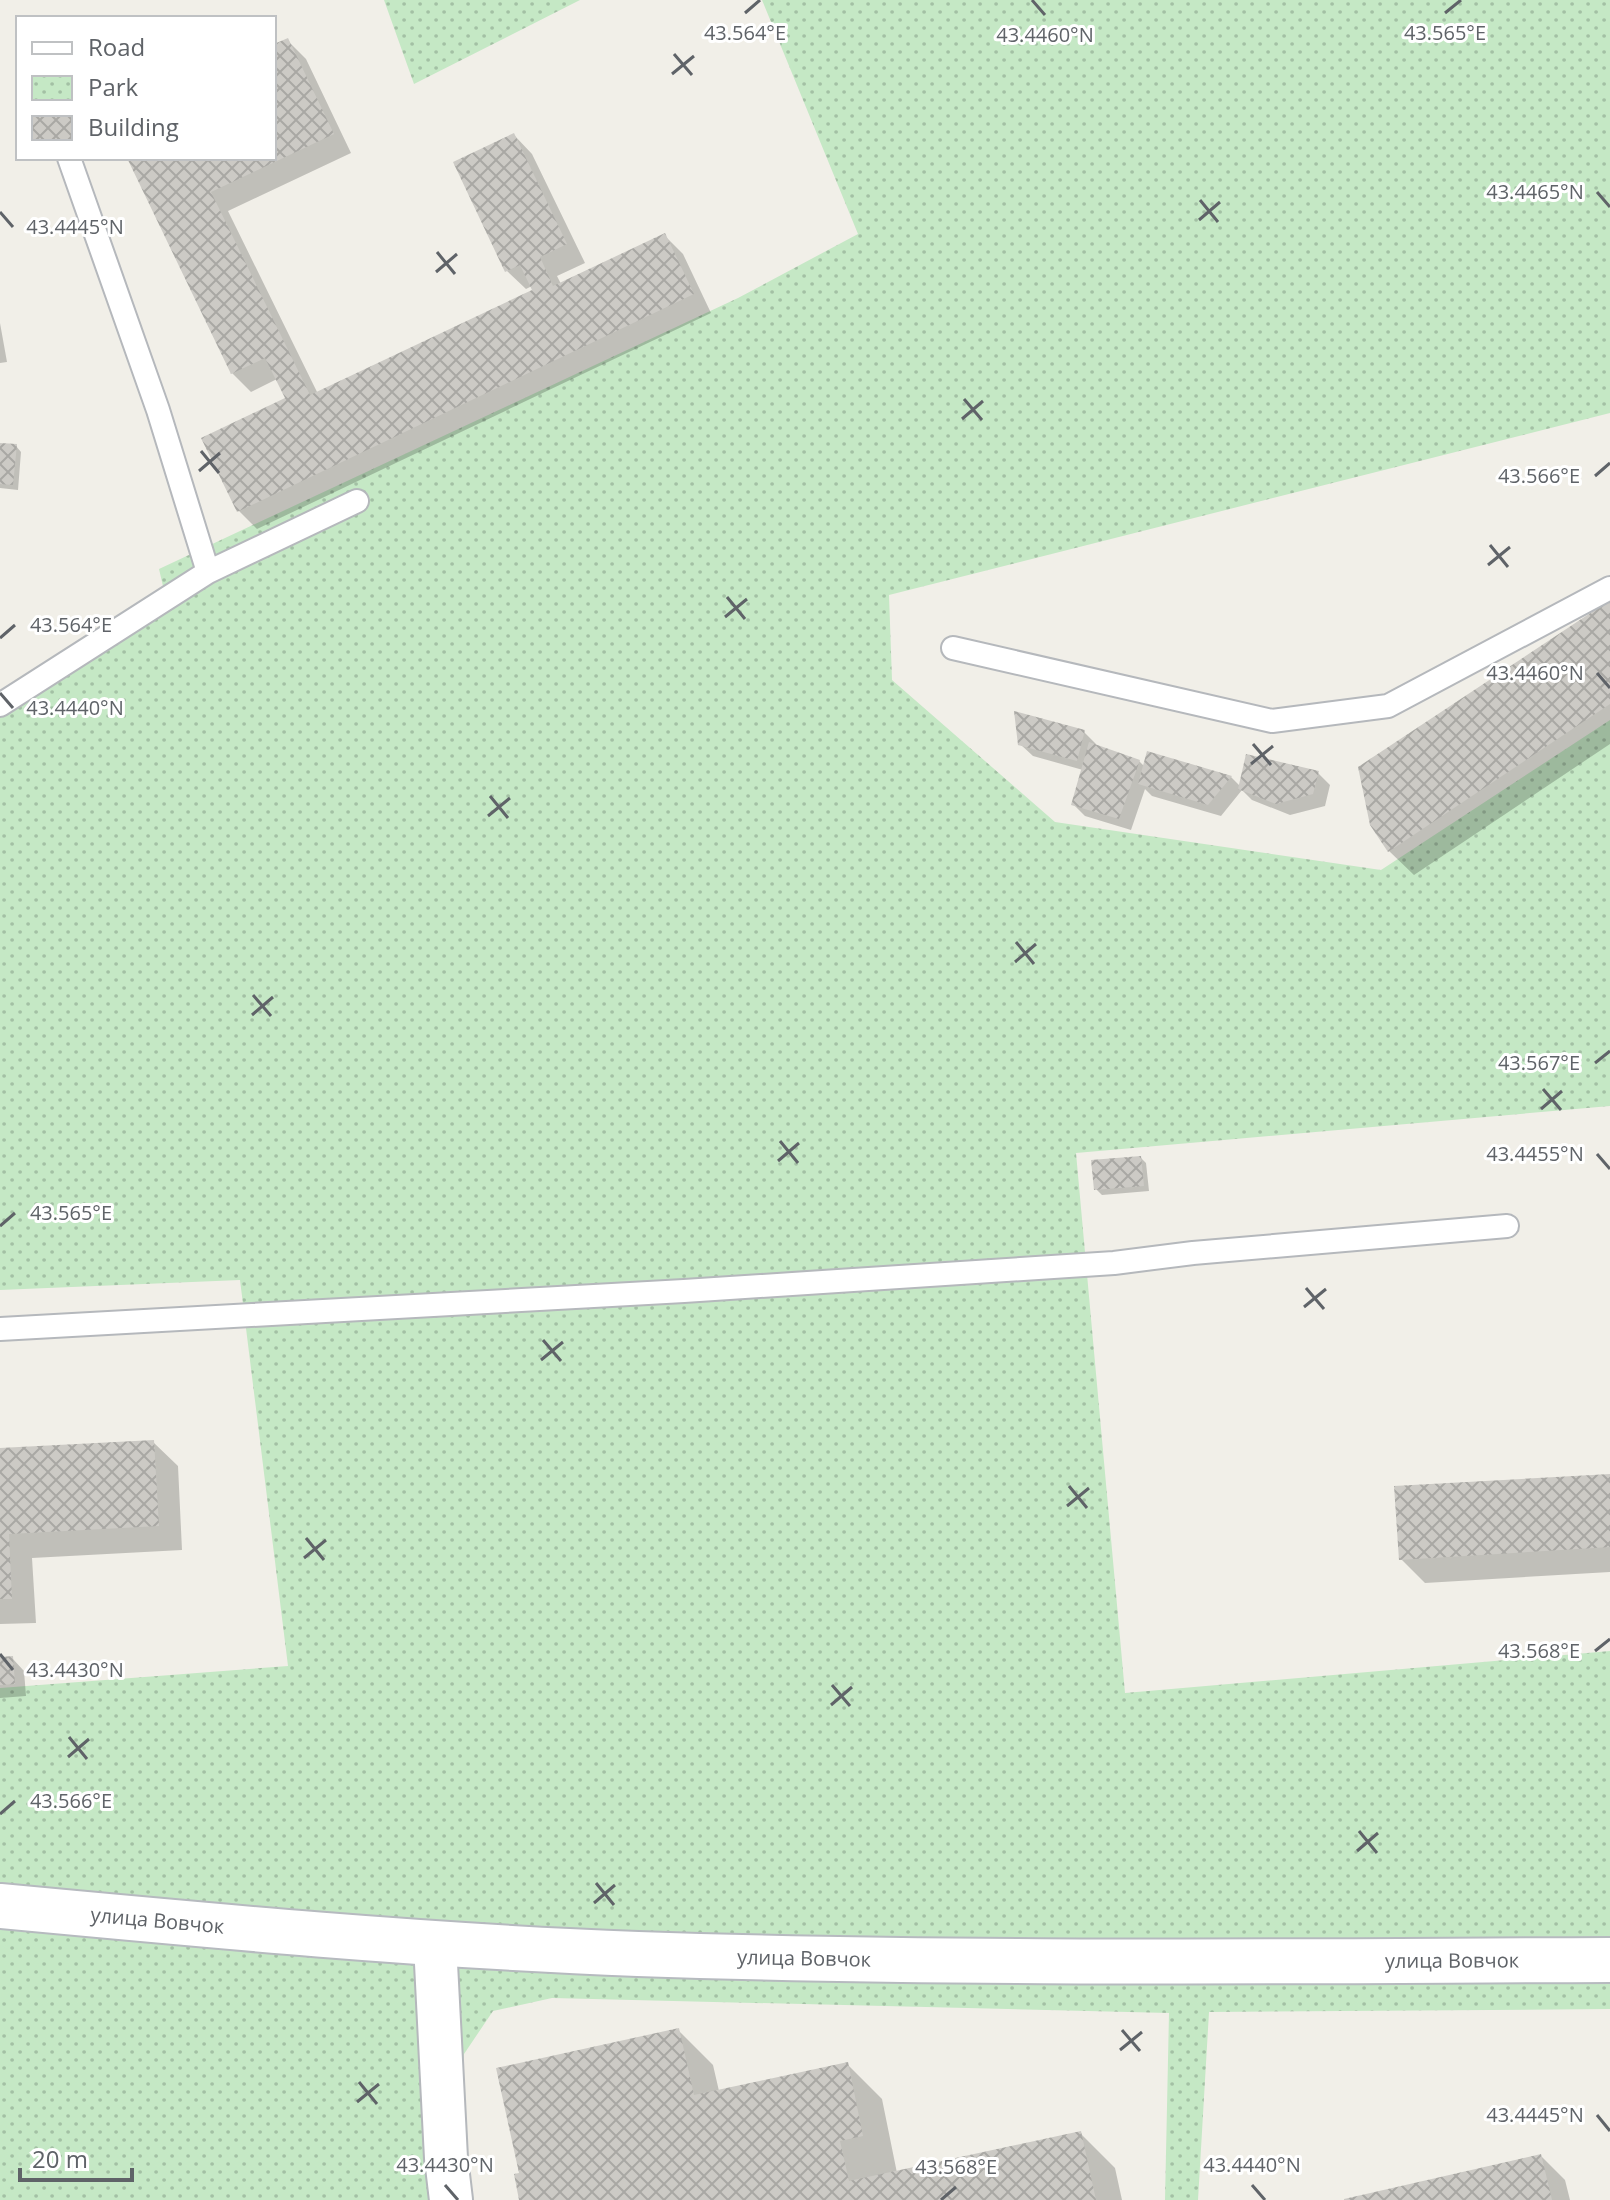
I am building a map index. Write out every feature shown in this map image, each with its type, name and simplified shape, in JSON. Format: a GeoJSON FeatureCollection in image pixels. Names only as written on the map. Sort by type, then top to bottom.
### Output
{"type":"FeatureCollection","features":[{"type":"Feature","properties":{"kind":"street","name":"улица Вовчок"},"geometry":{"type":"LineString","coordinates":[[0,1906],[435,1944],[637,1954],[899,1960],[1610,1960]]}},
{"type":"Feature","properties":{"kind":"street"},"geometry":{"type":"LineString","coordinates":[[435,1944],[451,2200]]}},
{"type":"Feature","properties":{"kind":"lane"},"geometry":{"type":"LineString","coordinates":[[70,160],[158,410],[208,572]]}},
{"type":"Feature","properties":{"kind":"lane"},"geometry":{"type":"LineString","coordinates":[[0,705],[208,572],[357,501]]}},
{"type":"Feature","properties":{"kind":"lane"},"geometry":{"type":"LineString","coordinates":[[953,648],[1272,721],[1388,706],[1610,588]]}},
{"type":"Feature","properties":{"kind":"lane"},"geometry":{"type":"LineString","coordinates":[[0,1329],[1098,1265],[1193,1253],[1507,1226]]}},
{"type":"Feature","properties":{"kind":"green space"},"geometry":{"type":"Polygon","coordinates":[[[384,0],[580,0],[414,84],[384,0]]]}},
{"type":"Feature","properties":{"kind":"green space"},"geometry":{"type":"Polygon","coordinates":[[[762,0],[1610,0],[1610,413],[889,595],[892,680],[1055,822],[1381,870],[1610,720],[1610,1106],[1076,1153],[1125,1693],[1610,1651],[1610,2009],[1209,2012],[1198,2200],[1165,2200],[1169,2013],[552,1998],[493,2011],[464,2054],[460,2108],[465,2200],[0,2200],[0,1688],[288,1666],[240,1280],[0,1290],[0,705],[166,599],[159,569],[738,298],[858,234],[762,0]]]}},
{"type":"Feature","properties":{"kind":"building"},"geometry":{"type":"Polygon","coordinates":[[[288,38],[334,134],[211,192],[310,395],[532,290],[520,265],[505,272],[453,162],[514,133],[567,244],[540,257],[553,286],[665,233],[694,294],[237,512],[201,438],[285,398],[265,358],[231,374],[128,160],[276,160],[276,43],[288,38]]]}},
{"type":"Feature","properties":{"kind":"building"},"geometry":{"type":"Polygon","coordinates":[[[0,443],[17,444],[13,485],[0,484],[0,443]]]}},
{"type":"Feature","properties":{"kind":"building"},"geometry":{"type":"Polygon","coordinates":[[[1610,600],[1610,704],[1388,852],[1370,825],[1358,767],[1610,600]]]}},
{"type":"Feature","properties":{"kind":"building"},"geometry":{"type":"Polygon","coordinates":[[[1014,711],[1085,730],[1077,761],[1018,745],[1014,711]]]}},
{"type":"Feature","properties":{"kind":"building"},"geometry":{"type":"Polygon","coordinates":[[[1089,742],[1140,760],[1119,819],[1071,805],[1089,742]]]}},
{"type":"Feature","properties":{"kind":"building"},"geometry":{"type":"Polygon","coordinates":[[[1147,751],[1232,776],[1208,805],[1138,784],[1147,751]]]}},
{"type":"Feature","properties":{"kind":"building"},"geometry":{"type":"Polygon","coordinates":[[[1246,754],[1319,771],[1313,794],[1276,804],[1238,789],[1246,754]]]}},
{"type":"Feature","properties":{"kind":"building"},"geometry":{"type":"Polygon","coordinates":[[[1141,1156],[1144,1186],[1094,1190],[1091,1160],[1141,1156]]]}},
{"type":"Feature","properties":{"kind":"building"},"geometry":{"type":"Polygon","coordinates":[[[154,1440],[159,1526],[9,1534],[12,1599],[0,1599],[0,1448],[154,1440]]]}},
{"type":"Feature","properties":{"kind":"building"},"geometry":{"type":"Polygon","coordinates":[[[1610,1474],[1610,1547],[1399,1560],[1394,1486],[1610,1474]]]}},
{"type":"Feature","properties":{"kind":"building"},"geometry":{"type":"Polygon","coordinates":[[[13,1656],[15,1684],[0,1685],[0,1657],[13,1656]]]}},
{"type":"Feature","properties":{"kind":"building"},"geometry":{"type":"Polygon","coordinates":[[[679,2028],[694,2095],[848,2062],[863,2136],[840,2141],[849,2181],[1081,2131],[1096,2200],[519,2200],[514,2174],[519,2173],[496,2068],[679,2028]]]}},
{"type":"Feature","properties":{"kind":"building"},"geometry":{"type":"Polygon","coordinates":[[[1541,2154],[1552,2200],[1344,2200],[1344,2199],[1541,2154]]]}}]}
